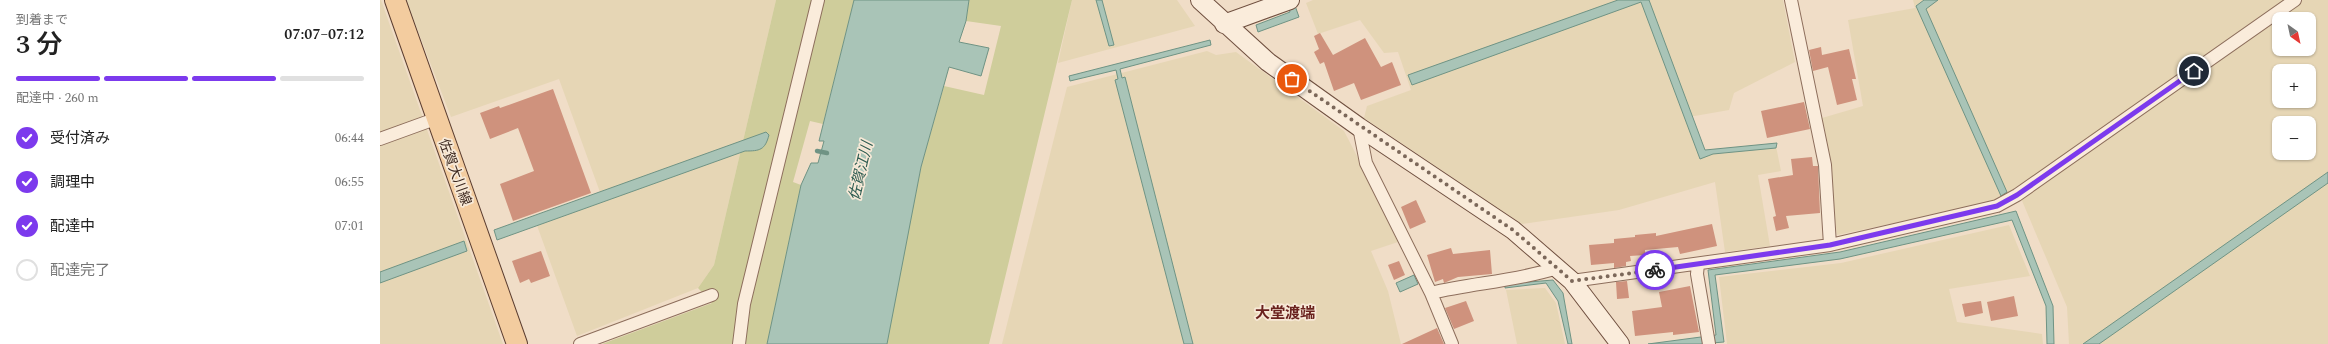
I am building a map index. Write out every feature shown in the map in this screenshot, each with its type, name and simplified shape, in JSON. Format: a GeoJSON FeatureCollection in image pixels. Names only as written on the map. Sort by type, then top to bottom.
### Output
{"type":"FeatureCollection","features":[{"type":"Feature","properties":{"kind":"main road","name":"佐賀大川線"},"geometry":{"type":"LineString","coordinates":[[395,0],[435,119],[517,344]]}},
{"type":"Feature","properties":{"kind":"main road"},"geometry":{"type":"LineString","coordinates":[[1200,0],[1224,24],[1268,62],[1359,127],[1513,230],[1572,281],[1620,344]]}},
{"type":"Feature","properties":{"kind":"main road"},"geometry":{"type":"LineString","coordinates":[[1224,24],[1285,1]]}},
{"type":"Feature","properties":{"kind":"street"},"geometry":{"type":"LineString","coordinates":[[739,344],[744,304],[818,0]]}},
{"type":"Feature","properties":{"kind":"street"},"geometry":{"type":"LineString","coordinates":[[1791,0],[1825,165],[1830,245]]}},
{"type":"Feature","properties":{"kind":"street"},"geometry":{"type":"LineString","coordinates":[[1572,281],[1830,245],[1997,206],[2017,195],[2295,0]]}},
{"type":"Feature","properties":{"kind":"street"},"geometry":{"type":"LineString","coordinates":[[380,139],[435,119]]}},
{"type":"Feature","properties":{"kind":"street"},"geometry":{"type":"LineString","coordinates":[[1359,127],[1366,163],[1431,293],[1452,344]]}},
{"type":"Feature","properties":{"kind":"street"},"geometry":{"type":"LineString","coordinates":[[1698,264],[1697,274],[1708,338]]}},
{"type":"Feature","properties":{"kind":"street"},"geometry":{"type":"LineString","coordinates":[[1431,293],[1499,280],[1534,276],[1557,268]]}},
{"type":"Feature","properties":{"kind":"street"},"geometry":{"type":"LineString","coordinates":[[580,344],[712,294]]}},
{"type":"Feature","properties":{"kind":"shaded area"},"geometry":{"type":"Polygon","coordinates":[[[381,0],[503,344],[380,344],[381,0]]]}},
{"type":"Feature","properties":{"kind":"shaded area"},"geometry":{"type":"Polygon","coordinates":[[[406,0],[776,0],[714,265],[698,288],[577,336],[535,220],[601,195],[559,79],[451,117],[406,0]]]}},
{"type":"Feature","properties":{"kind":"shaded area"},"geometry":{"type":"Polygon","coordinates":[[[776,0],[854,0],[823,124],[810,121],[793,182],[801,185],[767,344],[602,344],[712,303],[698,288],[714,265],[776,0]]]}},
{"type":"Feature","properties":{"kind":"shaded area"},"geometry":{"type":"Polygon","coordinates":[[[969,0],[1072,0],[989,344],[885,344],[921,167],[944,86],[984,95],[1001,26],[966,21],[969,0]]]}},
{"type":"Feature","properties":{"kind":"shaded area"},"geometry":{"type":"Polygon","coordinates":[[[1072,0],[1177,0],[1195,26],[1058,63],[1072,0]]]}},
{"type":"Feature","properties":{"kind":"shaded area"},"geometry":{"type":"Polygon","coordinates":[[[1313,0],[1783,0],[1795,62],[1734,93],[1729,110],[1689,117],[1703,153],[1776,146],[1781,171],[1758,175],[1770,246],[1725,252],[1715,182],[1619,210],[1522,224],[1364,118],[1367,106],[1411,90],[1398,52],[1384,53],[1360,20],[1318,34],[1306,3],[1313,0]]]}},
{"type":"Feature","properties":{"kind":"shaded area"},"geometry":{"type":"Polygon","coordinates":[[[1913,0],[2328,0],[2328,344],[2069,344],[2067,307],[2017,189],[1996,202],[1837,235],[1822,118],[1863,106],[1848,20],[1915,8],[1913,0]]]}},
{"type":"Feature","properties":{"kind":"shaded area"},"geometry":{"type":"Polygon","coordinates":[[[1207,51],[1216,55],[1236,52],[1344,131],[1401,241],[1371,251],[1388,291],[1401,344],[1002,344],[1067,87],[1207,51]]]}},
{"type":"Feature","properties":{"kind":"shaded area"},"geometry":{"type":"Polygon","coordinates":[[[2009,225],[2030,276],[1949,289],[1957,322],[2042,334],[2043,344],[1727,344],[1719,277],[1841,263],[2009,225]]]}},
{"type":"Feature","properties":{"kind":"shaded area"},"geometry":{"type":"Polygon","coordinates":[[[1545,288],[1556,303],[1565,344],[1517,344],[1506,290],[1545,288]]]}},
{"type":"Feature","properties":{"kind":"water","name":"佐賀江川"},"geometry":{"type":"Polygon","coordinates":[[[854,0],[969,0],[966,21],[959,42],[989,48],[981,76],[949,67],[921,167],[887,344],[767,344],[801,185],[811,163],[818,163],[824,141],[819,141],[854,0]]]}},
{"type":"Feature","properties":{"kind":"water"},"geometry":{"type":"Polygon","coordinates":[[[1096,0],[1102,0],[1114,45],[1109,46],[1096,0]]]}},
{"type":"Feature","properties":{"kind":"water"},"geometry":{"type":"Polygon","coordinates":[[[1286,0],[1293,0],[1299,17],[1258,32],[1256,25],[1290,12],[1286,0]]]}},
{"type":"Feature","properties":{"kind":"water"},"geometry":{"type":"Polygon","coordinates":[[[1618,0],[1649,0],[1705,150],[1777,143],[1776,148],[1713,154],[1700,159],[1641,2],[1412,85],[1408,75],[1618,0]]]}},
{"type":"Feature","properties":{"kind":"water"},"geometry":{"type":"Polygon","coordinates":[[[1924,0],[1938,0],[1926,9],[2007,192],[2001,196],[1916,6],[1924,0]]]}},
{"type":"Feature","properties":{"kind":"water"},"geometry":{"type":"Polygon","coordinates":[[[1210,40],[1211,45],[1120,69],[1122,78],[1125,77],[1193,344],[1184,344],[1115,80],[1118,79],[1116,70],[1070,81],[1069,76],[1210,40]]]}},
{"type":"Feature","properties":{"kind":"water"},"geometry":{"type":"Polygon","coordinates":[[[766,132],[769,135],[766,144],[761,149],[755,151],[745,151],[497,240],[494,230],[766,132]]]}},
{"type":"Feature","properties":{"kind":"water"},"geometry":{"type":"Polygon","coordinates":[[[2328,172],[2328,183],[2099,344],[2083,344],[2328,172]]]}},
{"type":"Feature","properties":{"kind":"water"},"geometry":{"type":"Polygon","coordinates":[[[2016,211],[2053,306],[2054,344],[2047,344],[2046,306],[2012,220],[1840,259],[1715,275],[1724,342],[1700,344],[1648,344],[1716,335],[1708,270],[1840,252],[2016,211]]]}},
{"type":"Feature","properties":{"kind":"water"},"geometry":{"type":"Polygon","coordinates":[[[464,241],[467,251],[380,283],[380,272],[464,241]]]}},
{"type":"Feature","properties":{"kind":"water"},"geometry":{"type":"Polygon","coordinates":[[[1414,275],[1418,284],[1400,292],[1396,283],[1414,275]]]}},
{"type":"Feature","properties":{"kind":"water"},"geometry":{"type":"Polygon","coordinates":[[[1553,280],[1563,293],[1572,344],[1568,344],[1558,301],[1546,283],[1505,288],[1505,284],[1553,280]]]}},
{"type":"Feature","properties":{"kind":"building"},"geometry":{"type":"Polygon","coordinates":[[[1320,33],[1333,55],[1365,38],[1381,67],[1392,62],[1401,85],[1361,100],[1354,83],[1334,91],[1324,62],[1320,64],[1314,52],[1319,49],[1314,36],[1320,33]]]}},
{"type":"Feature","properties":{"kind":"building"},"geometry":{"type":"Polygon","coordinates":[[[1821,47],[1822,55],[1849,49],[1856,79],[1852,79],[1857,100],[1837,105],[1828,67],[1813,71],[1809,50],[1821,47]]]}},
{"type":"Feature","properties":{"kind":"building"},"geometry":{"type":"Polygon","coordinates":[[[553,89],[591,193],[513,221],[500,184],[534,171],[518,128],[490,139],[480,113],[499,106],[500,108],[553,89]]]}},
{"type":"Feature","properties":{"kind":"building"},"geometry":{"type":"Polygon","coordinates":[[[1804,102],[1810,129],[1767,138],[1761,111],[1804,102]]]}},
{"type":"Feature","properties":{"kind":"building"},"geometry":{"type":"Polygon","coordinates":[[[1812,157],[1813,166],[1818,166],[1820,213],[1786,216],[1789,228],[1776,231],[1773,217],[1776,216],[1768,179],[1793,175],[1791,159],[1812,157]]]}},
{"type":"Feature","properties":{"kind":"building"},"geometry":{"type":"Polygon","coordinates":[[[1416,200],[1426,222],[1410,229],[1401,207],[1416,200]]]}},
{"type":"Feature","properties":{"kind":"building"},"geometry":{"type":"Polygon","coordinates":[[[1712,224],[1717,246],[1680,254],[1678,247],[1645,250],[1645,255],[1630,256],[1631,261],[1626,262],[1626,266],[1614,268],[1614,263],[1591,265],[1589,245],[1614,243],[1614,239],[1635,237],[1635,235],[1656,233],[1656,236],[1712,224]]]}},
{"type":"Feature","properties":{"kind":"building"},"geometry":{"type":"Polygon","coordinates":[[[1451,248],[1453,254],[1490,250],[1492,274],[1458,277],[1444,283],[1443,279],[1435,282],[1427,255],[1451,248]]]}},
{"type":"Feature","properties":{"kind":"building"},"geometry":{"type":"Polygon","coordinates":[[[541,251],[550,276],[531,283],[529,279],[520,283],[512,261],[541,251]]]}},
{"type":"Feature","properties":{"kind":"building"},"geometry":{"type":"Polygon","coordinates":[[[1399,261],[1405,275],[1394,280],[1388,265],[1399,261]]]}},
{"type":"Feature","properties":{"kind":"building"},"geometry":{"type":"Polygon","coordinates":[[[1627,281],[1629,298],[1617,299],[1616,282],[1627,281]]]}},
{"type":"Feature","properties":{"kind":"building"},"geometry":{"type":"Polygon","coordinates":[[[1690,286],[1699,332],[1673,335],[1673,332],[1635,336],[1632,311],[1662,307],[1659,292],[1690,286]]]}},
{"type":"Feature","properties":{"kind":"building"},"geometry":{"type":"Polygon","coordinates":[[[2014,296],[2018,316],[1991,321],[1987,302],[2014,296]]]}},
{"type":"Feature","properties":{"kind":"building"},"geometry":{"type":"Polygon","coordinates":[[[1466,301],[1474,321],[1454,329],[1445,308],[1466,301]]]}},
{"type":"Feature","properties":{"kind":"building"},"geometry":{"type":"Polygon","coordinates":[[[1981,301],[1983,313],[1965,317],[1962,304],[1981,301]]]}},
{"type":"Feature","properties":{"kind":"building"},"geometry":{"type":"Polygon","coordinates":[[[1437,328],[1444,344],[1402,344],[1437,328]]]}},
{"type":"Feature","properties":{"kind":"waterway"},"geometry":{"type":"LineString","coordinates":[[817,151],[827,153]]}},
{"type":"Feature","properties":{"kind":"way so far"},"geometry":{"type":"LineString","coordinates":[[1292,79],[1359,127],[1513,230],[1572,281],[1655,270]]}},
{"type":"Feature","properties":{"kind":"district","name":"大堂渡端"},"geometry":{"type":"Point","coordinates":[1285,313]}},
{"type":"Feature","properties":{"kind":"route"},"geometry":{"type":"LineString","coordinates":[[1655,270],[1830,245],[1997,206],[2017,195],[2194,71]]}}]}
